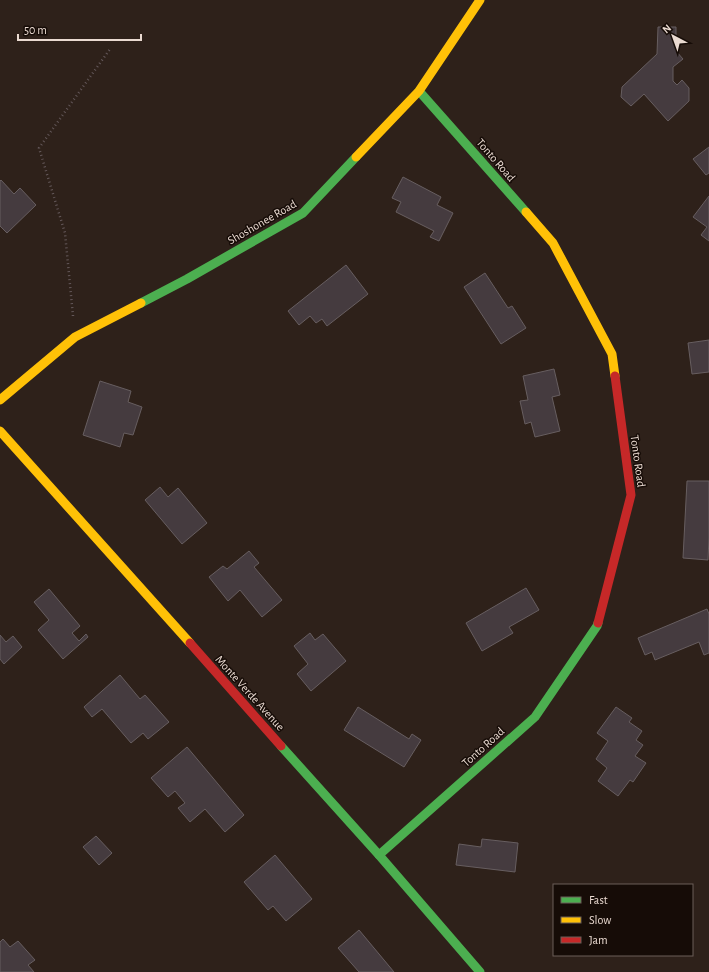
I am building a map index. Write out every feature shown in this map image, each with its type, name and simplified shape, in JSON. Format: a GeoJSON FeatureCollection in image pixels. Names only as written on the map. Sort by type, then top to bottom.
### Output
{"type":"FeatureCollection","features":[{"type":"Feature","properties":{"kind":"street","name":"Shoshonee Road"},"geometry":{"type":"LineString","coordinates":[[0,400],[75,337],[187,279],[303,213],[419,91],[480,0]]}},
{"type":"Feature","properties":{"kind":"street","name":"Tonto Road"},"geometry":{"type":"LineString","coordinates":[[379,855],[534,718],[597,626],[631,495],[612,354],[553,243],[419,91]]}},
{"type":"Feature","properties":{"kind":"street","name":"Monte Verde Avenue"},"geometry":{"type":"LineString","coordinates":[[0,431],[379,855],[480,972]]}},
{"type":"Feature","properties":{"kind":"path"},"geometry":{"type":"LineString","coordinates":[[75,337],[64,233],[39,148],[110,49]]}},
{"type":"Feature","properties":{"kind":"building"},"geometry":{"type":"Polygon","coordinates":[[[658,27],[676,27],[676,51],[683,59],[673,67],[673,81],[677,85],[682,80],[689,88],[689,101],[668,121],[644,94],[631,106],[621,97],[622,87],[657,54],[658,27]]]}},
{"type":"Feature","properties":{"kind":"building"},"geometry":{"type":"Polygon","coordinates":[[[709,147],[709,173],[706,175],[693,159],[709,147]]]}},
{"type":"Feature","properties":{"kind":"building"},"geometry":{"type":"Polygon","coordinates":[[[403,177],[441,197],[437,205],[453,213],[439,241],[430,237],[434,231],[396,212],[401,202],[392,198],[403,177]]]}},
{"type":"Feature","properties":{"kind":"building"},"geometry":{"type":"Polygon","coordinates":[[[1,180],[14,194],[20,188],[36,205],[7,233],[0,226],[1,180]]]}},
{"type":"Feature","properties":{"kind":"building"},"geometry":{"type":"Polygon","coordinates":[[[709,196],[709,241],[701,235],[707,227],[693,217],[709,196]]]}},
{"type":"Feature","properties":{"kind":"building"},"geometry":{"type":"Polygon","coordinates":[[[346,265],[368,294],[327,326],[322,319],[316,323],[310,316],[299,325],[288,311],[346,265]]]}},
{"type":"Feature","properties":{"kind":"building"},"geometry":{"type":"Polygon","coordinates":[[[485,273],[508,308],[512,306],[526,328],[501,344],[464,287],[485,273]]]}},
{"type":"Feature","properties":{"kind":"building"},"geometry":{"type":"Polygon","coordinates":[[[709,340],[709,372],[692,374],[688,343],[709,340]]]}},
{"type":"Feature","properties":{"kind":"building"},"geometry":{"type":"Polygon","coordinates":[[[554,369],[560,395],[552,397],[560,431],[535,437],[531,422],[525,424],[520,401],[528,400],[523,376],[554,369]]]}},
{"type":"Feature","properties":{"kind":"building"},"geometry":{"type":"Polygon","coordinates":[[[100,381],[131,391],[128,402],[142,407],[133,435],[124,433],[120,447],[83,435],[100,381]]]}},
{"type":"Feature","properties":{"kind":"building"},"geometry":{"type":"Polygon","coordinates":[[[687,481],[709,481],[708,560],[683,558],[687,481]]]}},
{"type":"Feature","properties":{"kind":"building"},"geometry":{"type":"Polygon","coordinates":[[[160,487],[168,497],[178,488],[207,523],[182,544],[145,500],[160,487]]]}},
{"type":"Feature","properties":{"kind":"building"},"geometry":{"type":"Polygon","coordinates":[[[249,551],[259,563],[254,567],[282,600],[262,617],[240,590],[228,601],[209,577],[223,566],[227,569],[249,551]]]}},
{"type":"Feature","properties":{"kind":"building"},"geometry":{"type":"Polygon","coordinates":[[[526,588],[539,610],[509,627],[513,633],[482,651],[466,623],[526,588]]]}},
{"type":"Feature","properties":{"kind":"building"},"geometry":{"type":"Polygon","coordinates":[[[49,589],[80,626],[72,633],[79,641],[86,634],[88,637],[63,659],[38,630],[49,620],[34,602],[49,589]]]}},
{"type":"Feature","properties":{"kind":"building"},"geometry":{"type":"Polygon","coordinates":[[[707,609],[709,614],[709,653],[704,655],[699,642],[655,660],[652,652],[645,655],[638,638],[707,609]]]}},
{"type":"Feature","properties":{"kind":"building"},"geometry":{"type":"Polygon","coordinates":[[[310,633],[315,640],[323,634],[346,661],[311,691],[297,674],[308,664],[294,646],[310,633]]]}},
{"type":"Feature","properties":{"kind":"building"},"geometry":{"type":"Polygon","coordinates":[[[0,635],[6,642],[13,636],[22,647],[4,664],[0,659],[0,635]]]}},
{"type":"Feature","properties":{"kind":"building"},"geometry":{"type":"Polygon","coordinates":[[[120,675],[140,699],[145,695],[169,722],[148,739],[143,733],[131,743],[102,709],[92,717],[84,707],[120,675]]]}},
{"type":"Feature","properties":{"kind":"building"},"geometry":{"type":"Polygon","coordinates":[[[358,707],[409,739],[412,734],[421,740],[404,767],[344,730],[358,707]]]}},
{"type":"Feature","properties":{"kind":"building"},"geometry":{"type":"Polygon","coordinates":[[[616,707],[632,718],[629,722],[642,731],[636,740],[643,745],[635,756],[646,763],[633,782],[630,780],[618,796],[598,781],[607,768],[596,759],[608,741],[597,733],[616,707]]]}},
{"type":"Feature","properties":{"kind":"building"},"geometry":{"type":"Polygon","coordinates":[[[187,747],[244,815],[225,832],[205,809],[190,822],[178,808],[185,803],[175,791],[168,797],[151,778],[187,747]]]}},
{"type":"Feature","properties":{"kind":"building"},"geometry":{"type":"Polygon","coordinates":[[[96,836],[112,853],[99,865],[83,847],[96,836]]]}},
{"type":"Feature","properties":{"kind":"building"},"geometry":{"type":"Polygon","coordinates":[[[482,839],[518,843],[515,872],[456,865],[459,844],[481,847],[482,839]]]}},
{"type":"Feature","properties":{"kind":"building"},"geometry":{"type":"Polygon","coordinates":[[[275,855],[312,899],[286,921],[273,906],[268,910],[244,882],[275,855]]]}},
{"type":"Feature","properties":{"kind":"building"},"geometry":{"type":"Polygon","coordinates":[[[359,930],[394,972],[359,972],[338,948],[359,930]]]}},
{"type":"Feature","properties":{"kind":"building"},"geometry":{"type":"Polygon","coordinates":[[[3,939],[10,947],[18,941],[35,960],[28,965],[34,972],[0,972],[0,942],[3,939]]]}},
{"type":"Feature","properties":{"kind":"traffic: fast"},"geometry":{"type":"LineString","coordinates":[[419,91],[526,212]]}},
{"type":"Feature","properties":{"kind":"traffic: fast"},"geometry":{"type":"LineString","coordinates":[[141,303],[187,279],[303,213],[356,157]]}},
{"type":"Feature","properties":{"kind":"traffic: fast"},"geometry":{"type":"LineString","coordinates":[[379,855],[535,717],[598,623]]}},
{"type":"Feature","properties":{"kind":"traffic: fast"},"geometry":{"type":"LineString","coordinates":[[281,746],[379,855],[480,972]]}},
{"type":"Feature","properties":{"kind":"traffic: slow"},"geometry":{"type":"LineString","coordinates":[[356,157],[419,91],[480,0]]}},
{"type":"Feature","properties":{"kind":"traffic: slow"},"geometry":{"type":"LineString","coordinates":[[526,212],[553,243],[612,354],[615,376]]}},
{"type":"Feature","properties":{"kind":"traffic: slow"},"geometry":{"type":"LineString","coordinates":[[0,400],[75,337],[141,303]]}},
{"type":"Feature","properties":{"kind":"traffic: slow"},"geometry":{"type":"LineString","coordinates":[[0,431],[190,643]]}},
{"type":"Feature","properties":{"kind":"traffic: jam"},"geometry":{"type":"LineString","coordinates":[[598,623],[631,495],[615,376]]}},
{"type":"Feature","properties":{"kind":"traffic: jam"},"geometry":{"type":"LineString","coordinates":[[190,643],[281,746]]}}]}
